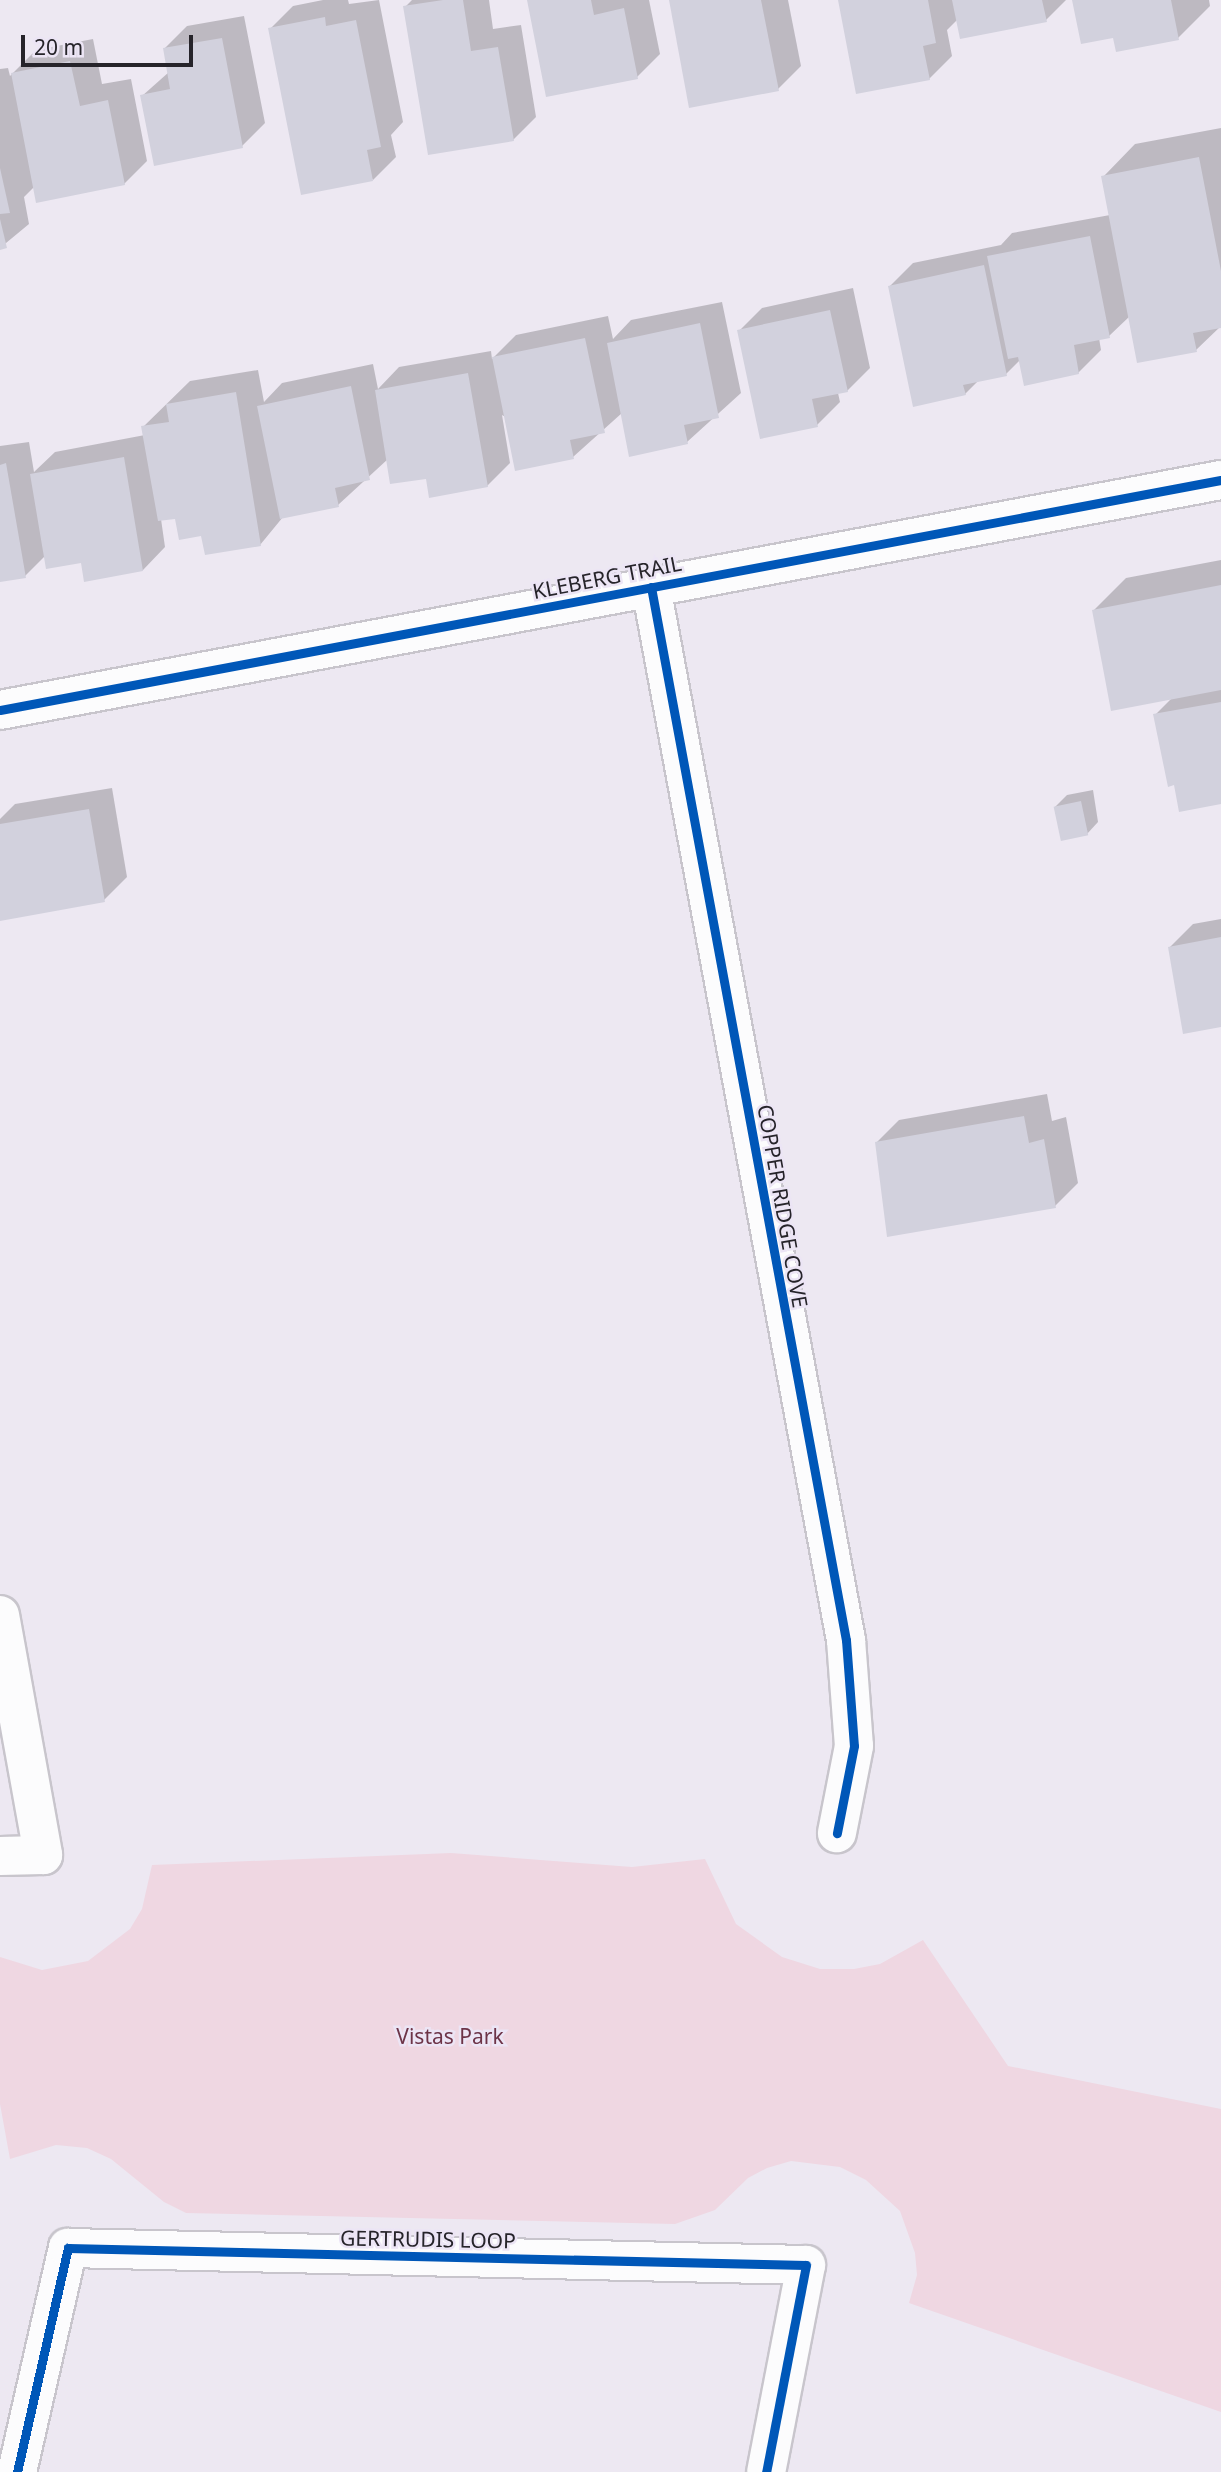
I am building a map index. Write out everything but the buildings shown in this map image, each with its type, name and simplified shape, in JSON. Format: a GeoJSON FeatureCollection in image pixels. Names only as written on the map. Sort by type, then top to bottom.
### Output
{"type":"FeatureCollection","features":[{"type":"Feature","properties":{"kind":"street","name":"KLEBERG TRAIL"},"geometry":{"type":"LineString","coordinates":[[0,710],[1221,480]]}},
{"type":"Feature","properties":{"kind":"street","name":"COPPER RIDGE COVE"},"geometry":{"type":"LineString","coordinates":[[651,587],[846,1640],[854,1746],[837,1833]]}},
{"type":"Feature","properties":{"kind":"street"},"geometry":{"type":"LineString","coordinates":[[0,1615],[43,1855],[0,1856]]}},
{"type":"Feature","properties":{"kind":"street","name":"GERTRUDIS LOOP"},"geometry":{"type":"LineString","coordinates":[[18,2472],[68,2248],[806,2266],[766,2472]]}},
{"type":"Feature","properties":{"kind":"green space","name":"Vistas Park"},"geometry":{"type":"Polygon","coordinates":[[[451,1853],[632,1867],[705,1859],[736,1924],[782,1957],[820,1969],[854,1969],[880,1964],[923,1940],[1008,2066],[1221,2109],[1221,2412],[909,2303],[917,2275],[915,2253],[900,2211],[866,2180],[840,2167],[791,2161],[767,2168],[748,2178],[715,2210],[675,2224],[186,2213],[164,2202],[111,2159],[87,2148],[56,2145],[10,2159],[0,2104],[0,1957],[42,1970],[88,1961],[130,1929],[142,1909],[152,1865],[451,1853]]]}},
{"type":"Feature","properties":{"kind":"cycle path"},"geometry":{"type":"LineString","coordinates":[[0,710],[1221,480]]}},
{"type":"Feature","properties":{"kind":"cycle path"},"geometry":{"type":"LineString","coordinates":[[651,587],[846,1640],[854,1746],[837,1833]]}},
{"type":"Feature","properties":{"kind":"cycle path"},"geometry":{"type":"LineString","coordinates":[[17,2472],[68,2248],[806,2265],[766,2472]]}}]}
